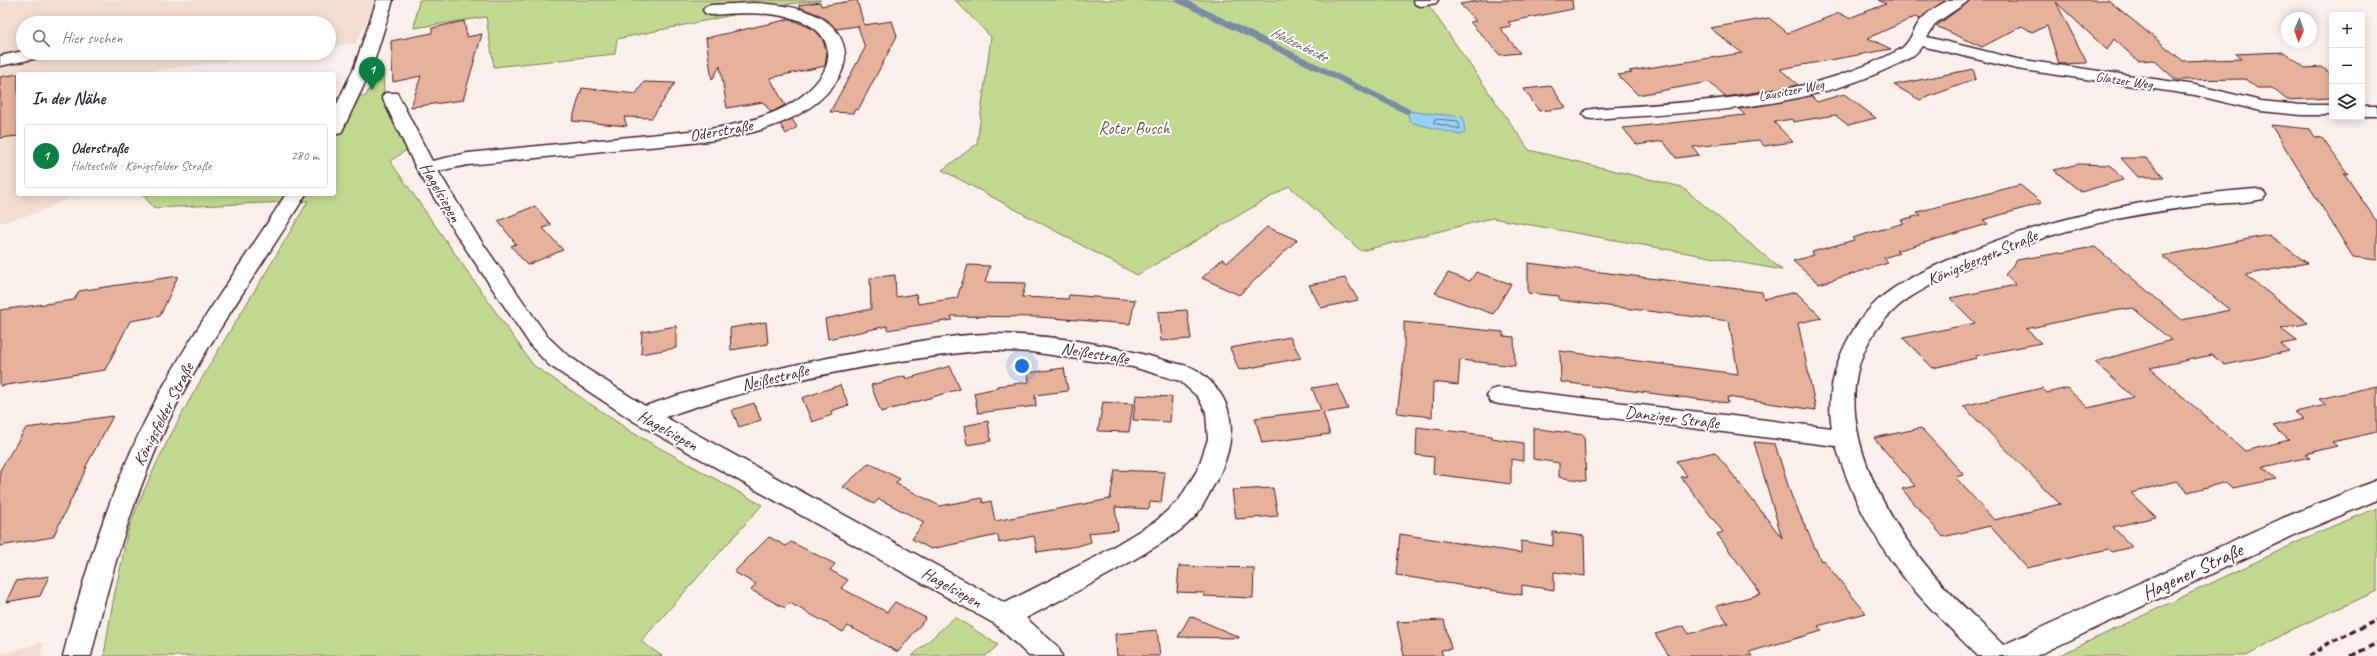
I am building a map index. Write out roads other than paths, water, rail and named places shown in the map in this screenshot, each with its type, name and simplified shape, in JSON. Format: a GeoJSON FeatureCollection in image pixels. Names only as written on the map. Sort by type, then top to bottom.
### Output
{"type":"FeatureCollection","features":[{"type":"Feature","properties":{"kind":"street"},"geometry":{"type":"LineString","coordinates":[[336,125],[363,68],[377,31],[385,0]]}},
{"type":"Feature","properties":{"kind":"street","name":"Lausitzer Weg"},"geometry":{"type":"LineString","coordinates":[[1592,114],[1721,103],[1818,86],[1862,73],[1908,52],[1927,23],[1962,0]]}},
{"type":"Feature","properties":{"kind":"street","name":"Oderstraße"},"geometry":{"type":"LineString","coordinates":[[426,168],[468,159],[710,135],[745,128],[776,118],[799,106],[829,81],[837,65],[838,50],[833,37],[816,23],[796,14],[770,10],[741,7],[711,10]]}},
{"type":"Feature","properties":{"kind":"street","name":"Glatzer Weg"},"geometry":{"type":"LineString","coordinates":[[1917,40],[2017,64],[2102,78],[2195,90],[2261,106],[2301,110],[2329,110]]}},
{"type":"Feature","properties":{"kind":"street"},"geometry":{"type":"LineString","coordinates":[[0,61],[16,58]]}},
{"type":"Feature","properties":{"kind":"street","name":"Hagelsiepen"},"geometry":{"type":"LineString","coordinates":[[391,97],[426,168],[468,238],[539,341],[579,375],[643,416],[1005,616],[1048,656]]}},
{"type":"Feature","properties":{"kind":"street"},"geometry":{"type":"LineString","coordinates":[[2365,111],[2377,111]]}},
{"type":"Feature","properties":{"kind":"street","name":"Königsberger Straße"},"geometry":{"type":"LineString","coordinates":[[1996,656],[1924,582],[1882,522],[1860,480],[1845,438],[1841,390],[1855,344],[1885,306],[1925,280],[1975,256],[2061,225],[2148,206],[2256,195]]}},
{"type":"Feature","properties":{"kind":"street","name":"Königsfelder Straße"},"geometry":{"type":"LineString","coordinates":[[77,656],[107,540],[143,451],[189,361],[295,196]]}},
{"type":"Feature","properties":{"kind":"street","name":"Neißestraße"},"geometry":{"type":"LineString","coordinates":[[643,416],[709,393],[796,371],[907,351],[986,342],[1031,344],[1082,350],[1134,359],[1188,375],[1206,391],[1218,412],[1220,439],[1210,471],[1188,507],[1166,528],[1105,565],[1005,616]]}},
{"type":"Feature","properties":{"kind":"street","name":"Danziger Straße"},"geometry":{"type":"LineString","coordinates":[[1500,396],[1845,438]]}},
{"type":"Feature","properties":{"kind":"street","name":"Hagener Straße"},"geometry":{"type":"LineString","coordinates":[[2008,656],[2292,525],[2377,490]]}},
{"type":"Feature","properties":{"kind":"water"},"geometry":{"type":"Polygon","coordinates":[[[1407,111],[1463,117],[1465,133],[1460,135],[1410,122],[1407,111]]]}},
{"type":"Feature","properties":{"kind":"waterway","name":"Halzenbecke"},"geometry":{"type":"LineString","coordinates":[[1179,0],[1407,111]]}},
{"type":"Feature","properties":{"kind":"railway"},"geometry":{"type":"LineString","coordinates":[[2309,656],[2325,645],[2377,620]]}},
{"type":"Feature","properties":{"kind":"railway"},"geometry":{"type":"LineString","coordinates":[[2351,656],[2377,643]]}},
{"type":"Feature","properties":{"kind":"place","name":"Oderstraße"},"geometry":{"type":"Point","coordinates":[372,90]}},
{"type":"Feature","properties":{"kind":"park label","name":"Roter Busch"},"geometry":{"type":"Point","coordinates":[1134,128]}}]}
